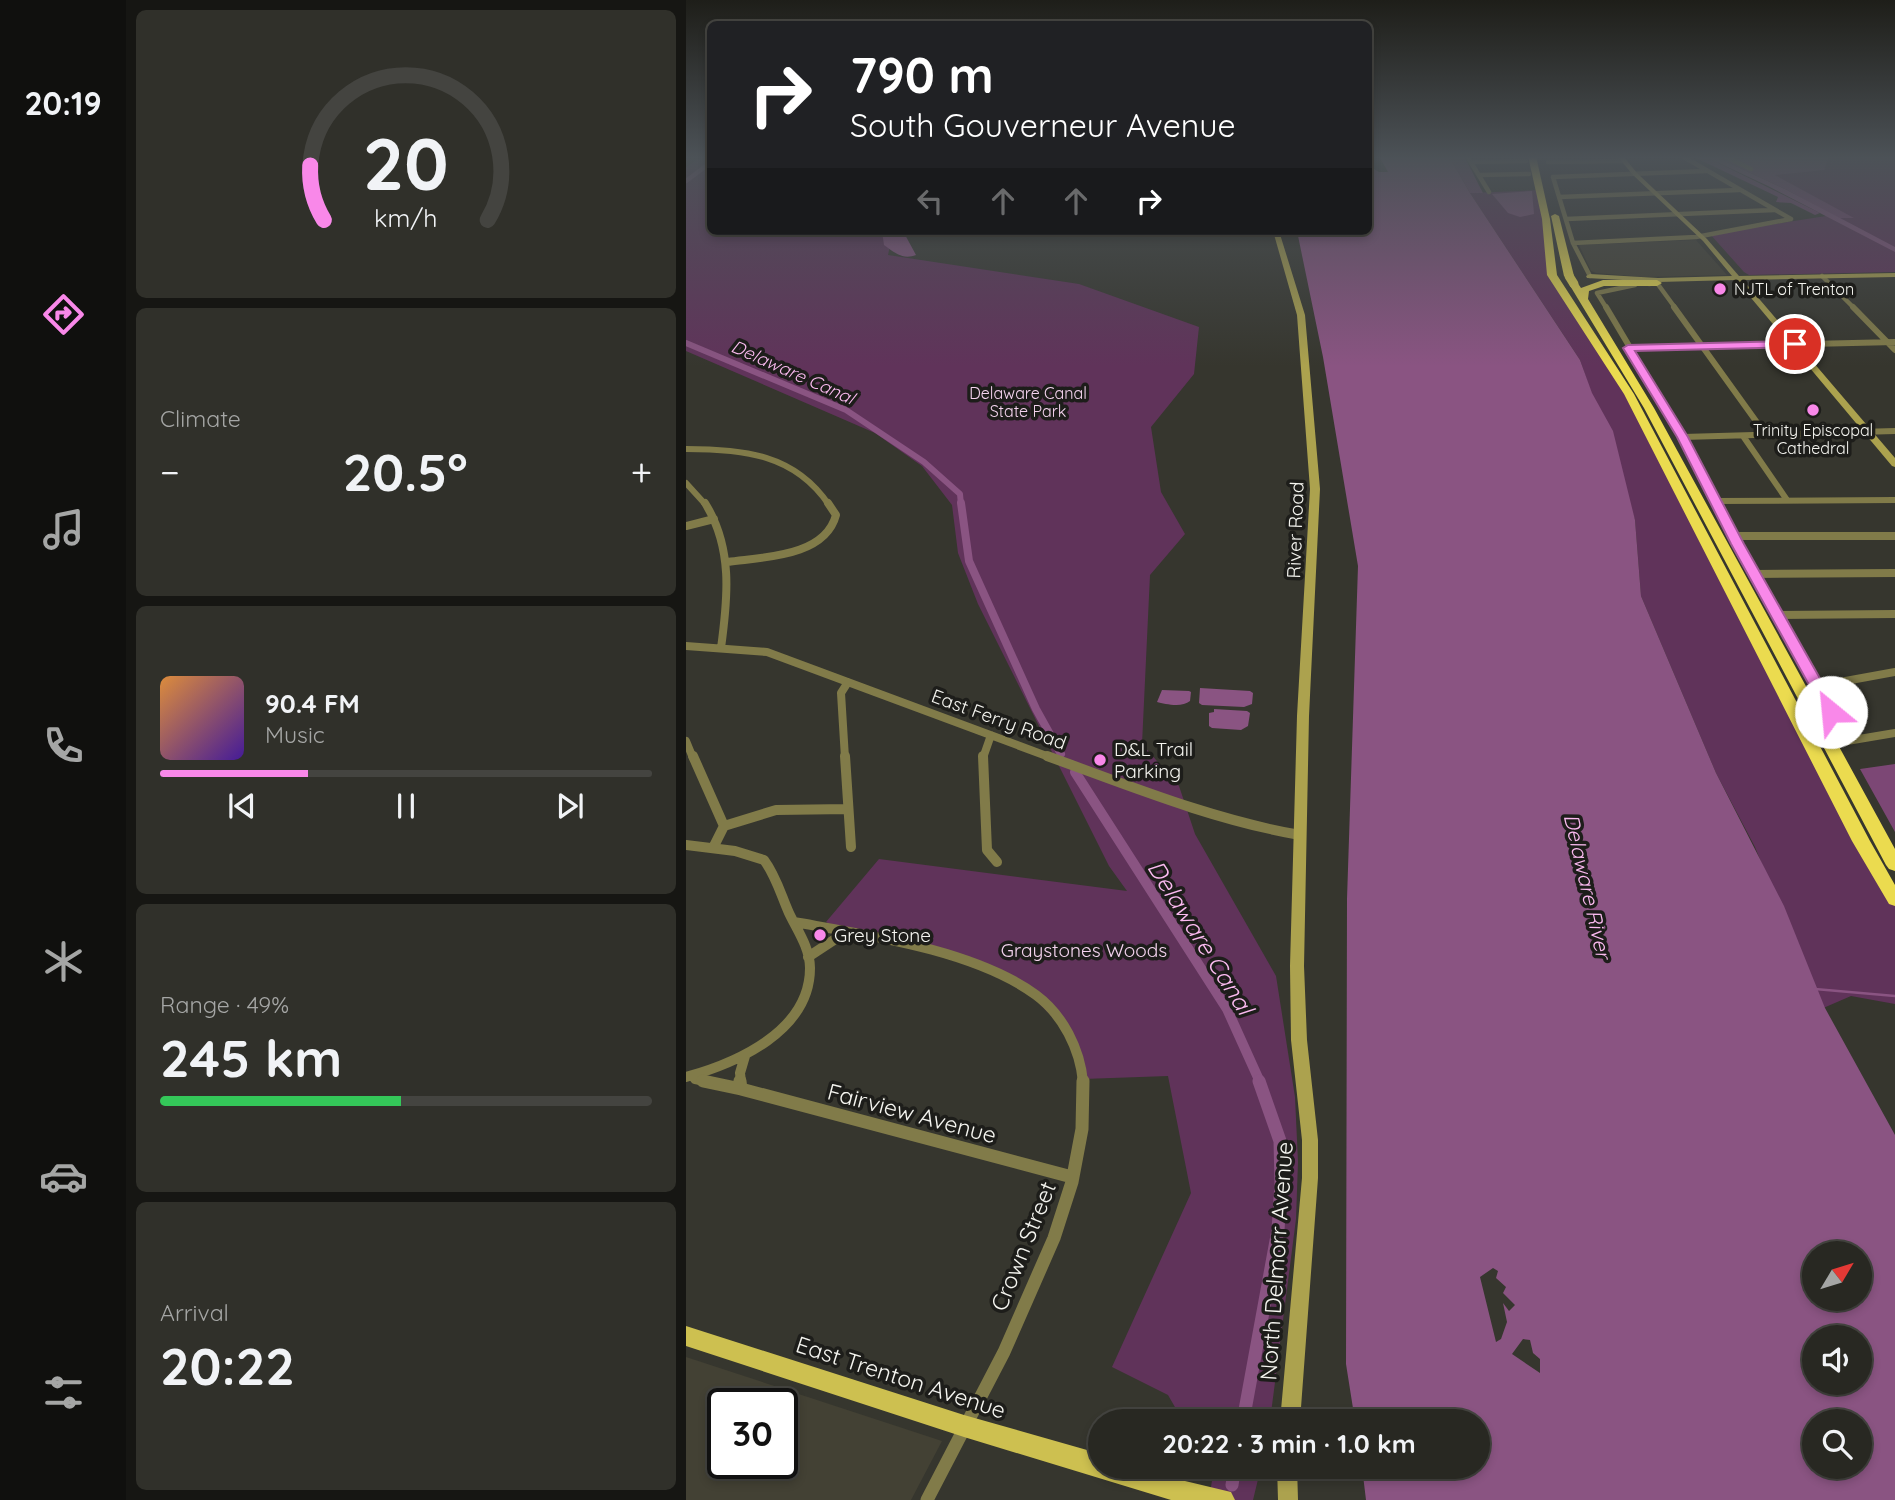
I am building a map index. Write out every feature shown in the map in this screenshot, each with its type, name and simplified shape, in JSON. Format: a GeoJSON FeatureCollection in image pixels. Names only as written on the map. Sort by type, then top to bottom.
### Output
{"type":"FeatureCollection","features":[{"type":"Feature","properties":{"kind":"highway"},"geometry":{"type":"LineString","coordinates":[[1547,226],[1552,275],[1629,394],[1861,841],[1895,900]]}},
{"type":"Feature","properties":{"kind":"highway"},"geometry":{"type":"LineString","coordinates":[[1557,226],[1572,280],[1727,537]]}},
{"type":"Feature","properties":{"kind":"highway"},"geometry":{"type":"LineString","coordinates":[[1559,237],[1561,226]]}},
{"type":"Feature","properties":{"kind":"highway"},"geometry":{"type":"LineString","coordinates":[[1574,311],[1564,286],[1576,279],[1590,276]]}},
{"type":"Feature","properties":{"kind":"highway"},"geometry":{"type":"LineString","coordinates":[[1583,299],[1585,289],[1598,284],[1657,283]]}},
{"type":"Feature","properties":{"kind":"highway"},"geometry":{"type":"LineString","coordinates":[[1604,332],[1628,348]]}},
{"type":"Feature","properties":{"kind":"highway"},"geometry":{"type":"LineString","coordinates":[[1725,521],[1721,526],[1824,713],[1895,864]]}},
{"type":"Feature","properties":{"kind":"highway"},"geometry":{"type":"LineString","coordinates":[[1820,689],[1816,701],[1824,713]]}},
{"type":"Feature","properties":{"kind":"main road"},"geometry":{"type":"LineString","coordinates":[[1691,226],[1795,344],[1895,464]]}},
{"type":"Feature","properties":{"kind":"main road","name":"River Road"},"geometry":{"type":"LineString","coordinates":[[1277,235],[1301,315],[1315,478],[1300,835]]}},
{"type":"Feature","properties":{"kind":"main road"},"geometry":{"type":"LineString","coordinates":[[1590,276],[1658,280],[1893,277]]}},
{"type":"Feature","properties":{"kind":"main road"},"geometry":{"type":"LineString","coordinates":[[1657,283],[1739,279]]}},
{"type":"Feature","properties":{"kind":"main road","name":"North Delmorr Avenue"},"geometry":{"type":"LineString","coordinates":[[1291,1409],[1310,1178],[1309,1128],[1297,1002],[1300,835]]}},
{"type":"Feature","properties":{"kind":"main road","name":"East Trenton Avenue"},"geometry":{"type":"LineString","coordinates":[[686,1336],[964,1426],[1088,1462]]}},
{"type":"Feature","properties":{"kind":"main road","name":"East Trenton Avenue"},"geometry":{"type":"LineString","coordinates":[[1147,1479],[1212,1498]]}},
{"type":"Feature","properties":{"kind":"main road"},"geometry":{"type":"LineString","coordinates":[[1287,1479],[1288,1500]]}},
{"type":"Feature","properties":{"kind":"street"},"geometry":{"type":"LineString","coordinates":[[1568,226],[1573,243],[1590,276]]}},
{"type":"Feature","properties":{"kind":"street"},"geometry":{"type":"LineString","coordinates":[[1573,243],[1701,236],[1754,226]]}},
{"type":"Feature","properties":{"kind":"street"},"geometry":{"type":"LineString","coordinates":[[1823,278],[1895,350]]}},
{"type":"Feature","properties":{"kind":"street"},"geometry":{"type":"LineString","coordinates":[[1725,521],[1683,437],[1628,348],[1598,291],[1657,283],[1766,435]]}},
{"type":"Feature","properties":{"kind":"street"},"geometry":{"type":"LineString","coordinates":[[1628,348],[1895,342]]}},
{"type":"Feature","properties":{"kind":"street"},"geometry":{"type":"LineString","coordinates":[[1683,437],[1895,431]]}},
{"type":"Feature","properties":{"kind":"street"},"geometry":{"type":"LineString","coordinates":[[1744,436],[1787,500]]}},
{"type":"Feature","properties":{"kind":"street"},"geometry":{"type":"LineString","coordinates":[[686,449],[747,451],[784,461],[805,475],[836,515],[836,523],[831,531],[810,546],[728,562]]}},
{"type":"Feature","properties":{"kind":"street"},"geometry":{"type":"LineString","coordinates":[[686,483],[714,519],[725,544],[728,562],[721,648]]}},
{"type":"Feature","properties":{"kind":"street"},"geometry":{"type":"LineString","coordinates":[[1714,501],[1895,500]]}},
{"type":"Feature","properties":{"kind":"street"},"geometry":{"type":"LineString","coordinates":[[686,526],[714,519]]}},
{"type":"Feature","properties":{"kind":"street"},"geometry":{"type":"LineString","coordinates":[[1727,537],[1895,536]]}},
{"type":"Feature","properties":{"kind":"street"},"geometry":{"type":"LineString","coordinates":[[1727,537],[1754,574],[1820,689],[1895,672]]}},
{"type":"Feature","properties":{"kind":"street"},"geometry":{"type":"LineString","coordinates":[[1754,574],[1895,573]]}},
{"type":"Feature","properties":{"kind":"street"},"geometry":{"type":"LineString","coordinates":[[1777,615],[1895,614]]}},
{"type":"Feature","properties":{"kind":"street","name":"East Ferry Road"},"geometry":{"type":"LineString","coordinates":[[686,646],[767,652],[1177,802],[1266,829],[1300,835]]}},
{"type":"Feature","properties":{"kind":"street"},"geometry":{"type":"LineString","coordinates":[[848,682],[841,693],[851,847]]}},
{"type":"Feature","properties":{"kind":"street"},"geometry":{"type":"LineString","coordinates":[[1847,741],[1895,733]]}},
{"type":"Feature","properties":{"kind":"street"},"geometry":{"type":"LineString","coordinates":[[991,735],[983,752],[984,797],[987,850],[998,862]]}},
{"type":"Feature","properties":{"kind":"street"},"geometry":{"type":"LineString","coordinates":[[686,741],[724,826]]}},
{"type":"Feature","properties":{"kind":"street"},"geometry":{"type":"LineString","coordinates":[[713,848],[724,826],[776,810],[848,809]]}},
{"type":"Feature","properties":{"kind":"street"},"geometry":{"type":"LineString","coordinates":[[686,845],[757,856],[767,863],[808,957],[808,985],[797,1009],[773,1036],[745,1056],[715,1070],[686,1078]]}},
{"type":"Feature","properties":{"kind":"street","name":"Crown Street"},"geometry":{"type":"LineString","coordinates":[[794,922],[846,932],[997,972],[1021,985],[1049,1006],[1060,1019],[1075,1047],[1083,1079],[1082,1126],[1072,1177],[1045,1259],[927,1500]]}},
{"type":"Feature","properties":{"kind":"street"},"geometry":{"type":"LineString","coordinates":[[808,957],[846,932]]}},
{"type":"Feature","properties":{"kind":"street"},"geometry":{"type":"LineString","coordinates":[[741,1089],[740,1073],[745,1056]]}},
{"type":"Feature","properties":{"kind":"street","name":"Fairview Avenue"},"geometry":{"type":"LineString","coordinates":[[686,1078],[741,1089],[1072,1177]]}},
{"type":"Feature","properties":{"kind":"shaded area"},"geometry":{"type":"Polygon","coordinates":[[[1696,240],[1727,275],[1644,277],[1596,273],[1591,271],[1579,245],[1696,240]]]}},
{"type":"Feature","properties":{"kind":"shaded area"},"geometry":{"type":"Polygon","coordinates":[[[1895,764],[1895,832],[1860,769],[1895,764]]]}},
{"type":"Feature","properties":{"kind":"shaded area"},"geometry":{"type":"Polygon","coordinates":[[[686,1357],[780,1388],[707,1388],[707,1479],[798,1479],[798,1394],[942,1441],[911,1500],[686,1500],[686,1357]]]}},
{"type":"Feature","properties":{"kind":"green space","name":"Delaware Canal State Park"},"geometry":{"type":"Polygon","coordinates":[[[686,226],[707,226],[707,235],[892,235],[888,255],[1079,284],[1199,327],[1194,374],[1151,427],[1161,492],[1185,534],[1150,575],[1142,744],[1179,786],[1195,834],[1276,976],[1295,1097],[1298,1162],[1296,1219],[1272,1409],[1176,1409],[1168,1395],[1112,1367],[1191,1193],[1168,1076],[1083,1079],[1068,1033],[1021,985],[942,956],[846,932],[826,922],[879,859],[1127,891],[1109,866],[978,604],[958,553],[952,505],[922,466],[875,433],[686,351],[686,226]]]}},
{"type":"Feature","properties":{"kind":"green space"},"geometry":{"type":"Polygon","coordinates":[[[1492,226],[1546,226],[1552,275],[1603,350],[1895,900],[1895,1004],[1851,996],[1821,1009],[1755,847],[1716,773],[1641,596],[1635,520],[1580,360],[1492,226]]]}},
{"type":"Feature","properties":{"kind":"green space"},"geometry":{"type":"Polygon","coordinates":[[[1762,226],[1895,226],[1895,272],[1749,275],[1710,234],[1762,226]]]}},
{"type":"Feature","properties":{"kind":"green space"},"geometry":{"type":"Polygon","coordinates":[[[1212,1479],[1258,1479],[1253,1500],[1209,1500],[1212,1479]]]}},
{"type":"Feature","properties":{"kind":"water","name":"Delaware River"},"geometry":{"type":"Polygon","coordinates":[[[1372,226],[1492,226],[1580,360],[1592,393],[1613,431],[1635,520],[1641,596],[1716,773],[1784,906],[1825,1008],[1895,1135],[1895,1500],[1366,1500],[1363,1479],[1490,1479],[1490,1409],[1353,1409],[1346,1364],[1347,899],[1358,566],[1323,357],[1298,235],[1372,235],[1372,226]],[[1493,1268],[1480,1277],[1496,1342],[1501,1339],[1507,1322],[1503,1303],[1509,1311],[1515,1305],[1503,1293],[1506,1287],[1496,1278],[1498,1271],[1493,1268]],[[1523,1339],[1512,1354],[1540,1373],[1540,1359],[1533,1353],[1530,1340],[1523,1339]]]}},
{"type":"Feature","properties":{"kind":"water"},"geometry":{"type":"Polygon","coordinates":[[[1845,226],[1855,226],[1895,247],[1895,252],[1845,226]]]}},
{"type":"Feature","properties":{"kind":"water"},"geometry":{"type":"Polygon","coordinates":[[[883,235],[905,235],[916,255],[899,255],[884,245],[883,235]]]}},
{"type":"Feature","properties":{"kind":"water"},"geometry":{"type":"Polygon","coordinates":[[[1200,688],[1250,691],[1253,693],[1252,704],[1244,707],[1202,705],[1199,703],[1200,688]]]}},
{"type":"Feature","properties":{"kind":"water"},"geometry":{"type":"Polygon","coordinates":[[[1162,690],[1189,691],[1190,701],[1178,705],[1157,702],[1162,690]]]}},
{"type":"Feature","properties":{"kind":"water"},"geometry":{"type":"Polygon","coordinates":[[[1214,709],[1247,711],[1250,713],[1248,726],[1241,730],[1212,728],[1209,726],[1209,713],[1214,712],[1214,709]]]}},
{"type":"Feature","properties":{"kind":"waterway","name":"Delaware Canal"},"geometry":{"type":"LineString","coordinates":[[686,343],[846,410],[924,462],[960,494],[961,505]]}},
{"type":"Feature","properties":{"kind":"waterway","name":"Delaware Canal"},"geometry":{"type":"LineString","coordinates":[[961,503],[969,561],[1036,709],[1061,754]]}},
{"type":"Feature","properties":{"kind":"waterway","name":"Delaware Canal"},"geometry":{"type":"LineString","coordinates":[[1075,772],[1227,1009],[1260,1082]]}},
{"type":"Feature","properties":{"kind":"waterway"},"geometry":{"type":"LineString","coordinates":[[1815,989],[1895,996]]}},
{"type":"Feature","properties":{"kind":"waterway","name":"Delaware Canal"},"geometry":{"type":"LineString","coordinates":[[1245,1409],[1278,1230],[1281,1183],[1280,1141],[1259,1081]]}},
{"type":"Feature","properties":{"kind":"waterway","name":"Delaware Canal"},"geometry":{"type":"LineString","coordinates":[[1232,1485],[1233,1479]]}},
{"type":"Feature","properties":{"kind":"place","name":"NJTL of Trenton"},"geometry":{"type":"Point","coordinates":[1720,289]}},
{"type":"Feature","properties":{"kind":"place","name":"Trinity Episcopal Cathedral"},"geometry":{"type":"Point","coordinates":[1813,410]}},
{"type":"Feature","properties":{"kind":"place","name":"D&L Trail Parking"},"geometry":{"type":"Point","coordinates":[1100,760]}},
{"type":"Feature","properties":{"kind":"place","name":"Grey Stone"},"geometry":{"type":"Point","coordinates":[820,935]}},
{"type":"Feature","properties":{"kind":"route"},"geometry":{"type":"LineString","coordinates":[[1795,344],[1628,348],[1683,437],[1737,544],[1831,712]]}},
{"type":"Feature","properties":{"kind":"park label","name":"Graystones Woods"},"geometry":{"type":"Point","coordinates":[1084,950]}}]}
